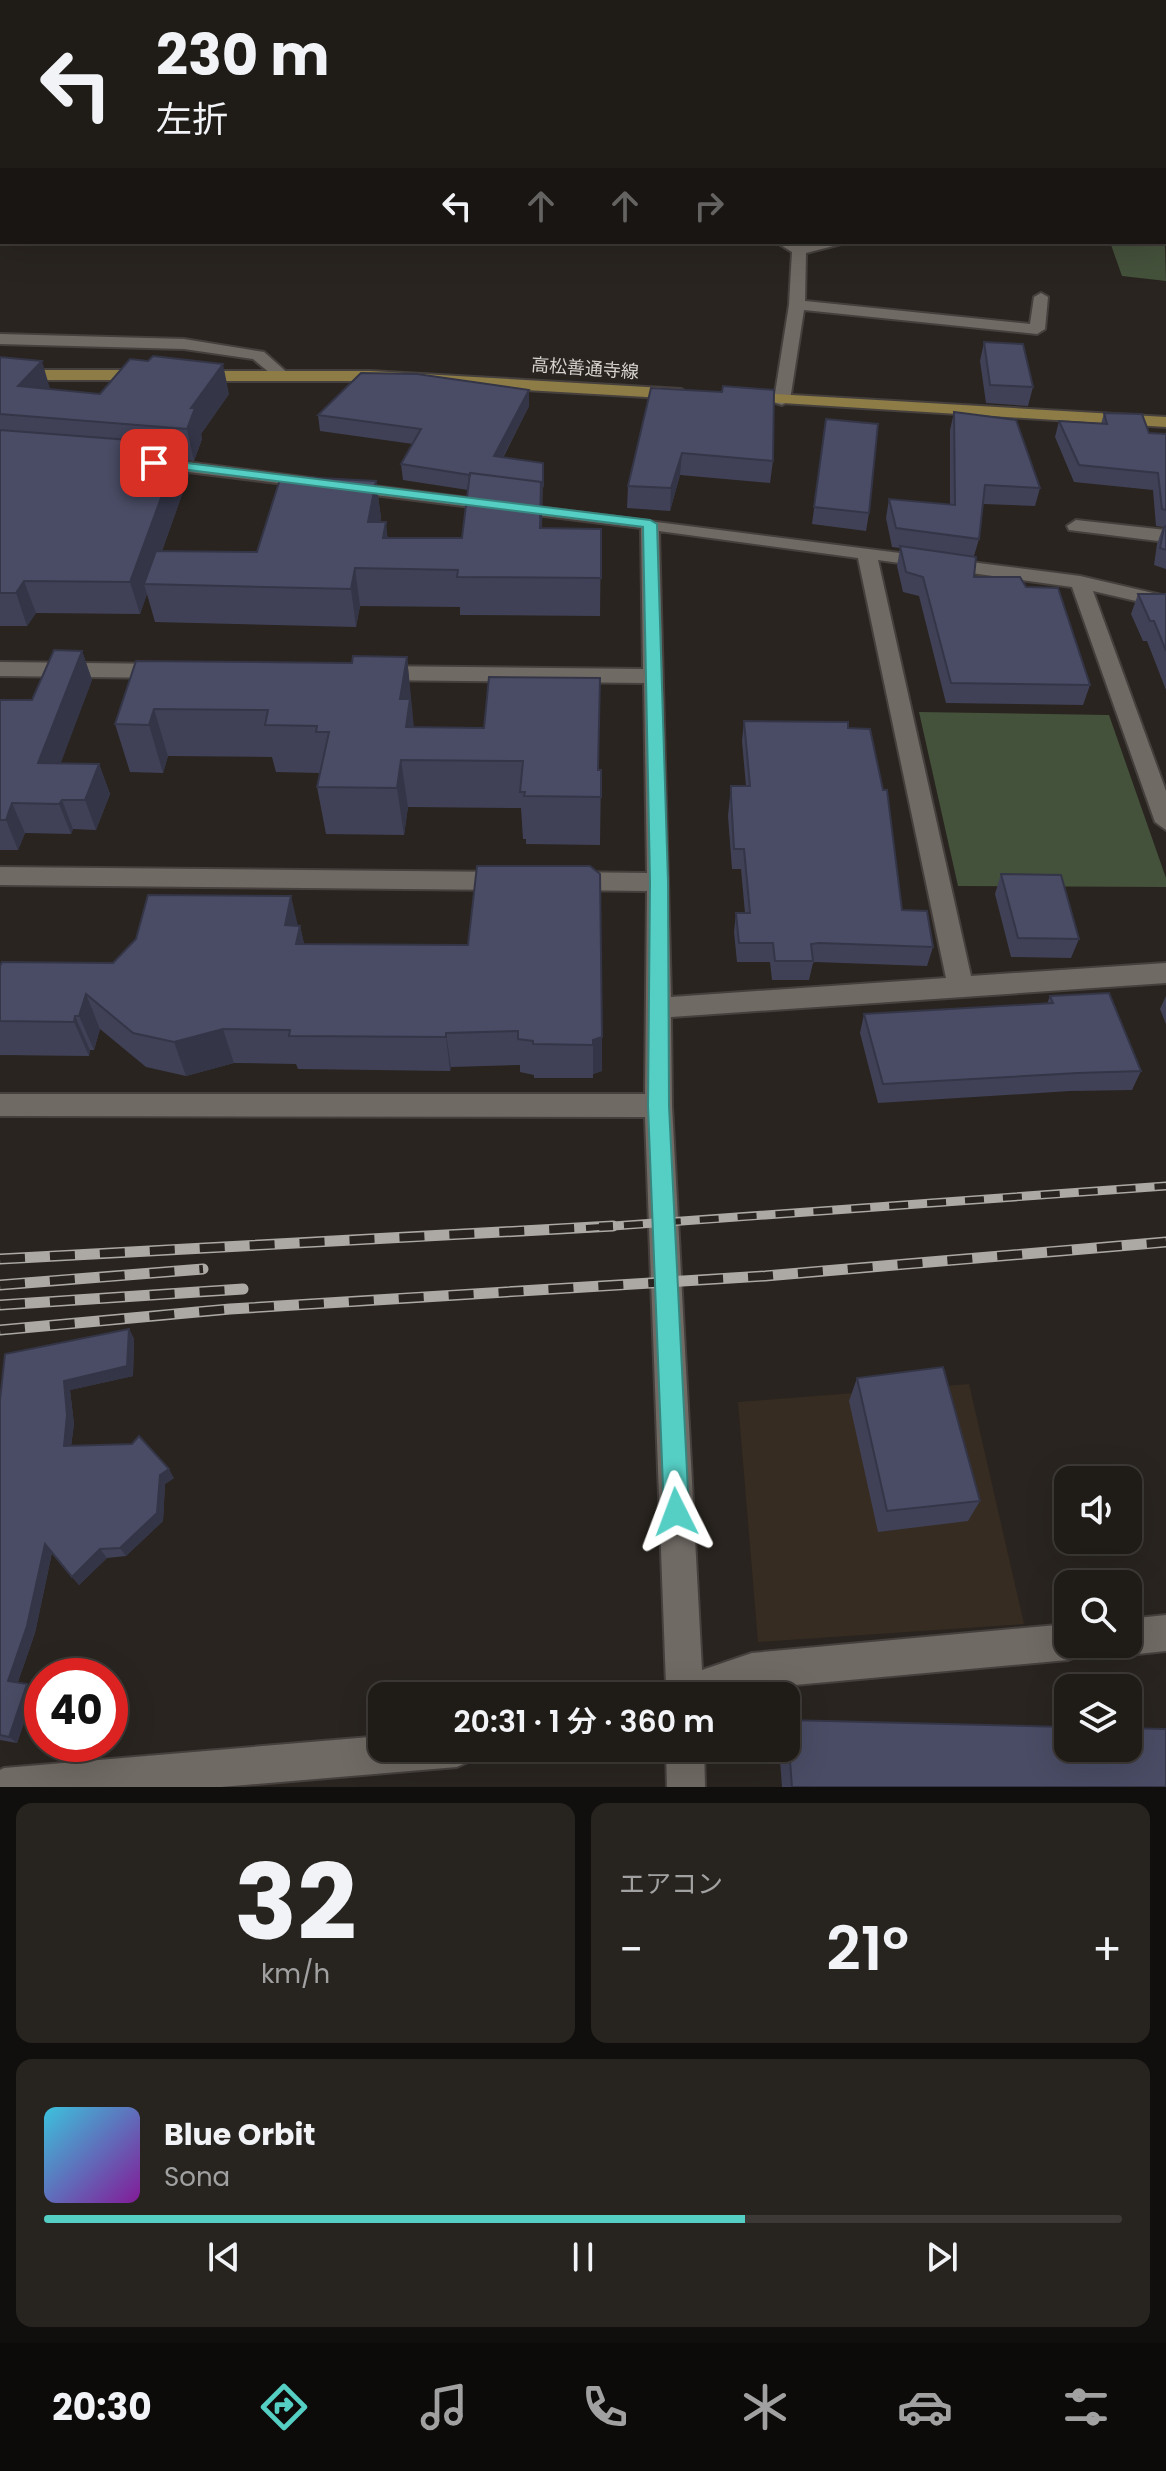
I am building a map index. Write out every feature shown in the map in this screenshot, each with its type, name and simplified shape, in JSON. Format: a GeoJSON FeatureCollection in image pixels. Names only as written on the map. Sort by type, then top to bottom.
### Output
{"type":"FeatureCollection","features":[{"type":"Feature","properties":{"kind":"main road","name":"高松善通寺線"},"geometry":{"type":"LineString","coordinates":[[0,375],[456,380],[1166,422]]}},
{"type":"Feature","properties":{"kind":"street"},"geometry":{"type":"LineString","coordinates":[[787,244],[799,250],[831,244]]}},
{"type":"Feature","properties":{"kind":"street"},"geometry":{"type":"LineString","coordinates":[[782,400],[797,305],[799,250]]}},
{"type":"Feature","properties":{"kind":"street"},"geometry":{"type":"LineString","coordinates":[[797,305],[1037,329],[1041,297]]}},
{"type":"Feature","properties":{"kind":"street"},"geometry":{"type":"LineString","coordinates":[[0,339],[184,344],[258,355],[283,376]]}},
{"type":"Feature","properties":{"kind":"street"},"geometry":{"type":"LineString","coordinates":[[139,462],[650,524],[1080,582],[1166,602]]}},
{"type":"Feature","properties":{"kind":"street"},"geometry":{"type":"LineString","coordinates":[[650,524],[659,882],[658,1106],[682,1682]]}},
{"type":"Feature","properties":{"kind":"street"},"geometry":{"type":"LineString","coordinates":[[1076,526],[1166,536]]}},
{"type":"Feature","properties":{"kind":"street"},"geometry":{"type":"LineString","coordinates":[[867,554],[961,987]]}},
{"type":"Feature","properties":{"kind":"street"},"geometry":{"type":"LineString","coordinates":[[1080,582],[1166,822]]}},
{"type":"Feature","properties":{"kind":"street"},"geometry":{"type":"LineString","coordinates":[[0,669],[188,671]]}},
{"type":"Feature","properties":{"kind":"street"},"geometry":{"type":"LineString","coordinates":[[361,673],[653,676]]}},
{"type":"Feature","properties":{"kind":"street"},"geometry":{"type":"LineString","coordinates":[[0,876],[659,882]]}},
{"type":"Feature","properties":{"kind":"street"},"geometry":{"type":"LineString","coordinates":[[657,1008],[1166,973]]}},
{"type":"Feature","properties":{"kind":"street"},"geometry":{"type":"LineString","coordinates":[[0,1105],[658,1106]]}},
{"type":"Feature","properties":{"kind":"street"},"geometry":{"type":"LineString","coordinates":[[1142,1636],[1166,1633]]}},
{"type":"Feature","properties":{"kind":"street"},"geometry":{"type":"LineString","coordinates":[[720,1682],[752,1671],[1054,1643]]}},
{"type":"Feature","properties":{"kind":"street"},"geometry":{"type":"LineString","coordinates":[[4,1787],[368,1756]]}},
{"type":"Feature","properties":{"kind":"street"},"geometry":{"type":"LineString","coordinates":[[685,1762],[686,1787]]}},
{"type":"Feature","properties":{"kind":"shaded area"},"geometry":{"type":"Polygon","coordinates":[[[969,1384],[1024,1624],[758,1642],[738,1402],[969,1384]]]}},
{"type":"Feature","properties":{"kind":"green space"},"geometry":{"type":"Polygon","coordinates":[[[1111,244],[1165,244],[1166,281],[1122,276],[1111,244]]]}},
{"type":"Feature","properties":{"kind":"green space"},"geometry":{"type":"Polygon","coordinates":[[[919,712],[1109,715],[1166,878],[1166,887],[958,886],[919,712]]]}},
{"type":"Feature","properties":{"kind":"building"},"geometry":{"type":"Polygon","coordinates":[[[984,342],[1023,344],[1033,387],[990,385],[984,342]]]}},
{"type":"Feature","properties":{"kind":"building"},"geometry":{"type":"Polygon","coordinates":[[[153,356],[223,364],[191,408],[195,408],[187,429],[0,414],[0,357],[42,361],[18,386],[100,394],[130,359],[148,361],[153,356]]]}},
{"type":"Feature","properties":{"kind":"building"},"geometry":{"type":"Polygon","coordinates":[[[361,373],[417,374],[529,390],[494,456],[543,463],[543,486],[541,482],[401,464],[421,429],[318,415],[361,373]]]}},
{"type":"Feature","properties":{"kind":"building"},"geometry":{"type":"Polygon","coordinates":[[[723,386],[774,390],[773,461],[682,453],[671,488],[628,486],[651,388],[722,392],[723,386]]]}},
{"type":"Feature","properties":{"kind":"building"},"geometry":{"type":"Polygon","coordinates":[[[954,412],[1016,420],[1040,488],[985,485],[979,539],[896,528],[889,499],[955,505],[954,412]]]}},
{"type":"Feature","properties":{"kind":"building"},"geometry":{"type":"Polygon","coordinates":[[[1104,413],[1142,414],[1149,433],[1166,434],[1166,510],[1162,509],[1158,473],[1079,465],[1059,421],[1107,424],[1104,413]]]}},
{"type":"Feature","properties":{"kind":"building"},"geometry":{"type":"Polygon","coordinates":[[[826,419],[878,424],[869,513],[814,507],[826,419]]]}},
{"type":"Feature","properties":{"kind":"building"},"geometry":{"type":"Polygon","coordinates":[[[0,430],[181,444],[130,582],[24,581],[16,593],[0,593],[0,430]]]}},
{"type":"Feature","properties":{"kind":"building"},"geometry":{"type":"Polygon","coordinates":[[[470,473],[541,482],[540,528],[601,529],[601,578],[457,577],[458,570],[355,568],[351,589],[144,584],[156,551],[257,552],[281,476],[376,481],[368,522],[386,522],[383,538],[462,538],[470,473]]]}},
{"type":"Feature","properties":{"kind":"building"},"geometry":{"type":"Polygon","coordinates":[[[1166,526],[1166,550],[1160,548],[1166,526]]]}},
{"type":"Feature","properties":{"kind":"building"},"geometry":{"type":"Polygon","coordinates":[[[900,546],[976,557],[974,577],[1020,577],[1026,587],[1058,588],[1090,685],[951,683],[923,577],[906,572],[900,546]]]}},
{"type":"Feature","properties":{"kind":"building"},"geometry":{"type":"Polygon","coordinates":[[[1138,594],[1166,594],[1166,651],[1154,621],[1150,621],[1138,594]]]}},
{"type":"Feature","properties":{"kind":"building"},"geometry":{"type":"Polygon","coordinates":[[[54,650],[82,651],[38,763],[99,764],[85,800],[62,800],[59,804],[12,803],[6,820],[0,820],[0,700],[32,700],[54,650]]]}},
{"type":"Feature","properties":{"kind":"building"},"geometry":{"type":"Polygon","coordinates":[[[353,656],[407,657],[400,699],[410,699],[406,727],[484,728],[489,677],[600,678],[598,770],[601,770],[601,797],[524,796],[525,792],[520,792],[523,761],[401,760],[397,788],[317,787],[329,732],[316,732],[317,726],[265,725],[268,710],[154,709],[149,725],[115,724],[136,661],[352,663],[353,656]]]}},
{"type":"Feature","properties":{"kind":"building"},"geometry":{"type":"Polygon","coordinates":[[[744,721],[848,722],[848,728],[870,729],[883,790],[887,790],[902,910],[927,911],[933,947],[819,943],[811,944],[813,961],[775,961],[773,943],[739,943],[736,913],[750,913],[744,849],[734,849],[731,786],[750,786],[744,721]]]}},
{"type":"Feature","properties":{"kind":"building"},"geometry":{"type":"Polygon","coordinates":[[[477,866],[590,866],[600,874],[602,1037],[593,1040],[593,1045],[533,1044],[533,1041],[518,1039],[518,1031],[446,1033],[446,1037],[289,1036],[290,1030],[223,1029],[174,1042],[133,1033],[86,994],[74,1022],[0,1021],[2,962],[113,963],[136,939],[148,895],[291,896],[285,925],[300,926],[296,944],[468,945],[477,866]]]}},
{"type":"Feature","properties":{"kind":"building"},"geometry":{"type":"Polygon","coordinates":[[[1001,874],[1061,875],[1079,939],[1018,938],[1001,874]]]}},
{"type":"Feature","properties":{"kind":"building"},"geometry":{"type":"Polygon","coordinates":[[[1109,993],[1141,1071],[883,1084],[864,1014],[1053,1003],[1050,996],[1109,993]]]}},
{"type":"Feature","properties":{"kind":"building"},"geometry":{"type":"Polygon","coordinates":[[[129,1329],[127,1366],[64,1381],[67,1415],[64,1446],[132,1444],[139,1436],[169,1469],[160,1475],[157,1513],[120,1548],[100,1549],[72,1577],[45,1544],[27,1626],[8,1681],[24,1684],[24,1693],[9,1737],[0,1735],[0,1400],[5,1354],[129,1329]]]}},
{"type":"Feature","properties":{"kind":"building"},"geometry":{"type":"Polygon","coordinates":[[[943,1367],[980,1501],[887,1511],[857,1378],[943,1367]]]}},
{"type":"Feature","properties":{"kind":"building"},"geometry":{"type":"Polygon","coordinates":[[[800,1720],[1054,1727],[1054,1762],[1142,1762],[1142,1728],[1166,1729],[1166,1787],[792,1787],[790,1762],[800,1762],[800,1720]]]}},
{"type":"Feature","properties":{"kind":"railway"},"geometry":{"type":"LineString","coordinates":[[586,1228],[1166,1186]]}},
{"type":"Feature","properties":{"kind":"railway"},"geometry":{"type":"LineString","coordinates":[[0,1259],[613,1226]]}},
{"type":"Feature","properties":{"kind":"railway"},"geometry":{"type":"LineString","coordinates":[[0,1330],[230,1309],[765,1276],[1166,1242]]}},
{"type":"Feature","properties":{"kind":"railway"},"geometry":{"type":"LineString","coordinates":[[0,1285],[203,1269]]}},
{"type":"Feature","properties":{"kind":"railway"},"geometry":{"type":"LineString","coordinates":[[0,1305],[243,1289]]}},
{"type":"Feature","properties":{"kind":"route"},"geometry":{"type":"LineString","coordinates":[[154,463],[650,524],[659,882],[658,1106],[676,1512]]}}]}
